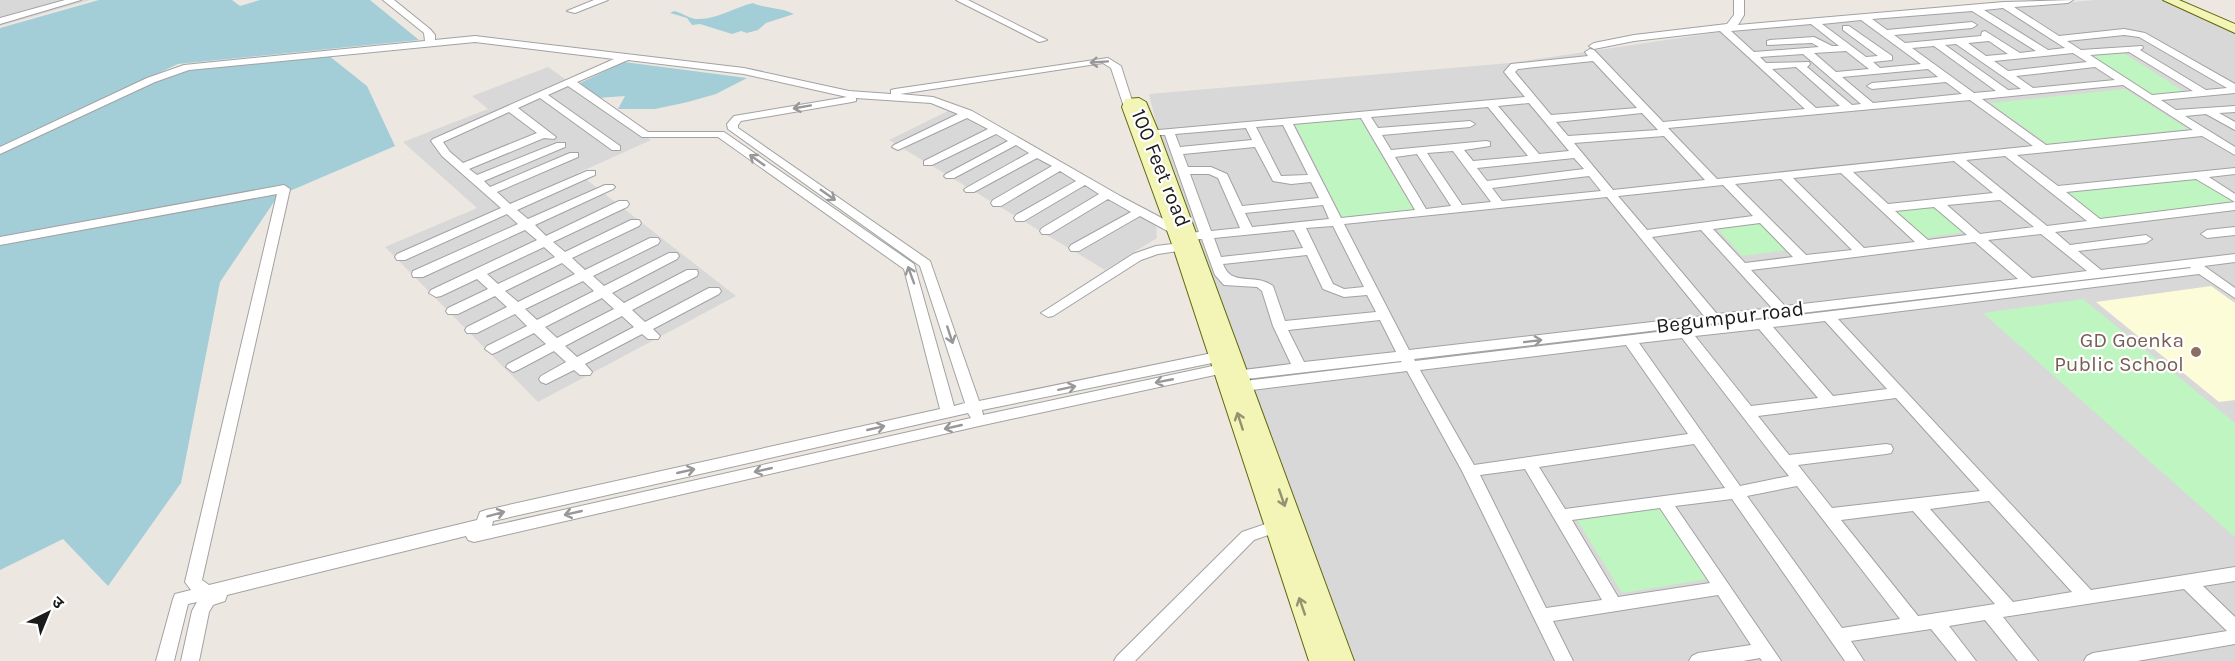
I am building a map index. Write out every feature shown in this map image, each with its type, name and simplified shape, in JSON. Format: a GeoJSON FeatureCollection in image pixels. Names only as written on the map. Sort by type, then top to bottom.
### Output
{"type":"FeatureCollection","features":[{"type":"Feature","properties":{"kind":"street"},"geometry":{"type":"LineString","coordinates":[[1,20],[53,3],[76,0]]}},
{"type":"Feature","properties":{"kind":"street"},"geometry":{"type":"LineString","coordinates":[[388,0],[427,31],[430,42]]}},
{"type":"Feature","properties":{"kind":"street"},"geometry":{"type":"LineString","coordinates":[[572,11],[603,0]]}},
{"type":"Feature","properties":{"kind":"street"},"geometry":{"type":"LineString","coordinates":[[961,0],[1042,40]]}},
{"type":"Feature","properties":{"kind":"street"},"geometry":{"type":"LineString","coordinates":[[1723,29],[1736,23],[1739,16],[1738,0]]}},
{"type":"Feature","properties":{"kind":"street"},"geometry":{"type":"LineString","coordinates":[[1714,319],[1509,72],[1511,68],[1592,52],[1652,36],[2068,0]]}},
{"type":"Feature","properties":{"kind":"street"},"geometry":{"type":"LineString","coordinates":[[2169,0],[2235,29]]}},
{"type":"Feature","properties":{"kind":"street"},"geometry":{"type":"LineString","coordinates":[[2181,0],[2235,24]]}},
{"type":"Feature","properties":{"kind":"street"},"geometry":{"type":"LineString","coordinates":[[2004,5],[2235,152]]}},
{"type":"Feature","properties":{"kind":"street"},"geometry":{"type":"LineString","coordinates":[[1974,8],[2045,52]]}},
{"type":"Feature","properties":{"kind":"street"},"geometry":{"type":"LineString","coordinates":[[1949,10],[2018,56]]}},
{"type":"Feature","properties":{"kind":"street"},"geometry":{"type":"LineString","coordinates":[[1863,17],[2044,149]]}},
{"type":"Feature","properties":{"kind":"street"},"geometry":{"type":"LineString","coordinates":[[1814,22],[1878,71]]}},
{"type":"Feature","properties":{"kind":"street"},"geometry":{"type":"LineString","coordinates":[[1885,33],[1972,25]]}},
{"type":"Feature","properties":{"kind":"street"},"geometry":{"type":"LineString","coordinates":[[1846,28],[1888,57],[1863,60]]}},
{"type":"Feature","properties":{"kind":"street"},"geometry":{"type":"LineString","coordinates":[[1723,29],[1813,111]]}},
{"type":"Feature","properties":{"kind":"street"},"geometry":{"type":"LineString","coordinates":[[2057,39],[2129,32],[2149,37],[2235,89]]}},
{"type":"Feature","properties":{"kind":"street"},"geometry":{"type":"LineString","coordinates":[[1903,46],[1992,38]]}},
{"type":"Feature","properties":{"kind":"street"},"geometry":{"type":"LineString","coordinates":[[0,151],[151,80],[188,67],[475,39],[744,71],[824,90],[933,100],[968,113],[1187,238],[1216,261],[1224,280],[1260,283],[1268,289],[1280,326],[1300,368]]}},
{"type":"Feature","properties":{"kind":"street"},"geometry":{"type":"LineString","coordinates":[[1770,43],[1814,40],[1831,50]]}},
{"type":"Feature","properties":{"kind":"street"},"geometry":{"type":"LineString","coordinates":[[1958,41],[2031,91]]}},
{"type":"Feature","properties":{"kind":"street"},"geometry":{"type":"LineString","coordinates":[[1936,43],[2005,93]]}},
{"type":"Feature","properties":{"kind":"street"},"geometry":{"type":"LineString","coordinates":[[1985,59],[2045,52],[2131,49],[2164,45]]}},
{"type":"Feature","properties":{"kind":"street"},"geometry":{"type":"LineString","coordinates":[[1751,55],[1848,48]]}},
{"type":"Feature","properties":{"kind":"street"},"geometry":{"type":"LineString","coordinates":[[2131,49],[2204,93]]}},
{"type":"Feature","properties":{"kind":"street"},"geometry":{"type":"LineString","coordinates":[[1592,52],[1663,129],[1762,219],[1801,258]]}},
{"type":"Feature","properties":{"kind":"street"},"geometry":{"type":"LineString","coordinates":[[1806,52],[1870,106]]}},
{"type":"Feature","properties":{"kind":"street"},"geometry":{"type":"LineString","coordinates":[[626,57],[571,83],[439,138],[438,145],[461,168],[648,332]]}},
{"type":"Feature","properties":{"kind":"street"},"geometry":{"type":"LineString","coordinates":[[976,414],[926,264],[733,129],[734,120],[870,96],[1104,60],[1116,66],[1128,104]]}},
{"type":"Feature","properties":{"kind":"street"},"geometry":{"type":"LineString","coordinates":[[1763,66],[1819,63]]}},
{"type":"Feature","properties":{"kind":"street"},"geometry":{"type":"LineString","coordinates":[[1798,64],[1849,108]]}},
{"type":"Feature","properties":{"kind":"street"},"geometry":{"type":"LineString","coordinates":[[2005,74],[2097,64]]}},
{"type":"Feature","properties":{"kind":"street"},"geometry":{"type":"LineString","coordinates":[[1834,75],[1931,66]]}},
{"type":"Feature","properties":{"kind":"street"},"geometry":{"type":"LineString","coordinates":[[1856,74],[1895,104]]}},
{"type":"Feature","properties":{"kind":"street"},"geometry":{"type":"LineString","coordinates":[[1872,86],[1949,80]]}},
{"type":"Feature","properties":{"kind":"street"},"geometry":{"type":"LineString","coordinates":[[1565,140],[1813,111],[2126,82]]}},
{"type":"Feature","properties":{"kind":"street"},"geometry":{"type":"LineString","coordinates":[[571,83],[646,135],[720,134],[910,267],[948,412]]}},
{"type":"Feature","properties":{"kind":"street"},"geometry":{"type":"LineString","coordinates":[[2151,98],[2235,89]]}},
{"type":"Feature","properties":{"kind":"street"},"geometry":{"type":"LineString","coordinates":[[542,95],[616,148]]}},
{"type":"Feature","properties":{"kind":"street"},"geometry":{"type":"LineString","coordinates":[[1160,132],[1532,100]]}},
{"type":"Feature","properties":{"kind":"street","name":"100 Feet road"},"geometry":{"type":"LineString","coordinates":[[1321,661],[1274,527],[1187,238],[1160,132],[1139,102],[1128,104],[1187,238],[1229,375],[1342,661]]}},
{"type":"Feature","properties":{"kind":"street"},"geometry":{"type":"LineString","coordinates":[[1490,103],[1536,158]]}},
{"type":"Feature","properties":{"kind":"street"},"geometry":{"type":"LineString","coordinates":[[1457,106],[1499,162]]}},
{"type":"Feature","properties":{"kind":"street"},"geometry":{"type":"LineString","coordinates":[[511,108],[583,163]]}},
{"type":"Feature","properties":{"kind":"street"},"geometry":{"type":"LineString","coordinates":[[2175,113],[2235,109]]}},
{"type":"Feature","properties":{"kind":"street"},"geometry":{"type":"LineString","coordinates":[[1548,119],[1645,110]]}},
{"type":"Feature","properties":{"kind":"street"},"geometry":{"type":"LineString","coordinates":[[2208,111],[2235,127]]}},
{"type":"Feature","properties":{"kind":"street"},"geometry":{"type":"LineString","coordinates":[[898,147],[968,113]]}},
{"type":"Feature","properties":{"kind":"street"},"geometry":{"type":"LineString","coordinates":[[1364,114],[1423,214]]}},
{"type":"Feature","properties":{"kind":"street"},"geometry":{"type":"LineString","coordinates":[[1605,114],[1620,135]]}},
{"type":"Feature","properties":{"kind":"street"},"geometry":{"type":"LineString","coordinates":[[1286,121],[1408,361],[1470,471],[1564,661]]}},
{"type":"Feature","properties":{"kind":"street"},"geometry":{"type":"LineString","coordinates":[[1375,132],[1470,123]]}},
{"type":"Feature","properties":{"kind":"street"},"geometry":{"type":"LineString","coordinates":[[1249,124],[1277,179],[1291,181],[1315,178]]}},
{"type":"Feature","properties":{"kind":"street"},"geometry":{"type":"LineString","coordinates":[[928,163],[997,129]]}},
{"type":"Feature","properties":{"kind":"street"},"geometry":{"type":"LineString","coordinates":[[1160,132],[1176,151],[1183,171],[1187,238]]}},
{"type":"Feature","properties":{"kind":"street"},"geometry":{"type":"LineString","coordinates":[[1048,313],[1137,258],[1187,238],[2204,132]]}},
{"type":"Feature","properties":{"kind":"street"},"geometry":{"type":"LineString","coordinates":[[461,168],[546,133]]}},
{"type":"Feature","properties":{"kind":"street"},"geometry":{"type":"LineString","coordinates":[[950,176],[1016,141]]}},
{"type":"Feature","properties":{"kind":"street"},"geometry":{"type":"LineString","coordinates":[[1176,151],[1259,143]]}},
{"type":"Feature","properties":{"kind":"street"},"geometry":{"type":"LineString","coordinates":[[1388,154],[1486,144]]}},
{"type":"Feature","properties":{"kind":"street"},"geometry":{"type":"LineString","coordinates":[[476,180],[561,145]]}},
{"type":"Feature","properties":{"kind":"street"},"geometry":{"type":"LineString","coordinates":[[1456,147],[1500,206]]}},
{"type":"Feature","properties":{"kind":"street"},"geometry":{"type":"LineString","coordinates":[[1420,151],[1459,210]]}},
{"type":"Feature","properties":{"kind":"street"},"geometry":{"type":"LineString","coordinates":[[970,190],[1038,153]]}},
{"type":"Feature","properties":{"kind":"street"},"geometry":{"type":"LineString","coordinates":[[2008,153],[2097,223]]}},
{"type":"Feature","properties":{"kind":"street"},"geometry":{"type":"LineString","coordinates":[[1470,165],[1576,154]]}},
{"type":"Feature","properties":{"kind":"street"},"geometry":{"type":"LineString","coordinates":[[1958,159],[2098,274]]}},
{"type":"Feature","properties":{"kind":"street"},"geometry":{"type":"LineString","coordinates":[[488,192],[583,163]]}},
{"type":"Feature","properties":{"kind":"street"},"geometry":{"type":"LineString","coordinates":[[401,257],[509,209],[583,163]]}},
{"type":"Feature","properties":{"kind":"street"},"geometry":{"type":"LineString","coordinates":[[997,203],[1061,166]]}},
{"type":"Feature","properties":{"kind":"street"},"geometry":{"type":"LineString","coordinates":[[1183,171],[1211,170],[1220,173],[1248,232]]}},
{"type":"Feature","properties":{"kind":"street"},"geometry":{"type":"LineString","coordinates":[[1844,170],[1925,244]]}},
{"type":"Feature","properties":{"kind":"street"},"geometry":{"type":"LineString","coordinates":[[2055,190],[2235,171]]}},
{"type":"Feature","properties":{"kind":"street"},"geometry":{"type":"LineString","coordinates":[[1485,185],[1591,172]]}},
{"type":"Feature","properties":{"kind":"street"},"geometry":{"type":"LineString","coordinates":[[2198,175],[2235,199]]}},
{"type":"Feature","properties":{"kind":"street"},"geometry":{"type":"LineString","coordinates":[[1784,176],[1861,252]]}},
{"type":"Feature","properties":{"kind":"street"},"geometry":{"type":"LineString","coordinates":[[1020,218],[1084,181]]}},
{"type":"Feature","properties":{"kind":"street"},"geometry":{"type":"LineString","coordinates":[[418,274],[609,187]]}},
{"type":"Feature","properties":{"kind":"street"},"geometry":{"type":"LineString","coordinates":[[0,241],[284,189],[193,582],[207,597]]}},
{"type":"Feature","properties":{"kind":"street"},"geometry":{"type":"LineString","coordinates":[[1046,231],[1108,194]]}},
{"type":"Feature","properties":{"kind":"street"},"geometry":{"type":"LineString","coordinates":[[1885,208],[2002,196]]}},
{"type":"Feature","properties":{"kind":"street"},"geometry":{"type":"LineString","coordinates":[[1238,210],[1327,201]]}},
{"type":"Feature","properties":{"kind":"street"},"geometry":{"type":"LineString","coordinates":[[1937,203],[2029,282]]}},
{"type":"Feature","properties":{"kind":"street"},"geometry":{"type":"LineString","coordinates":[[436,293],[623,204]]}},
{"type":"Feature","properties":{"kind":"street"},"geometry":{"type":"LineString","coordinates":[[1743,267],[2235,206]]}},
{"type":"Feature","properties":{"kind":"street"},"geometry":{"type":"LineString","coordinates":[[1075,248],[1139,212]]}},
{"type":"Feature","properties":{"kind":"street"},"geometry":{"type":"LineString","coordinates":[[1643,234],[1762,219]]}},
{"type":"Feature","properties":{"kind":"street"},"geometry":{"type":"LineString","coordinates":[[453,311],[635,224]]}},
{"type":"Feature","properties":{"kind":"street"},"geometry":{"type":"LineString","coordinates":[[1705,226],[1782,311]]}},
{"type":"Feature","properties":{"kind":"street"},"geometry":{"type":"LineString","coordinates":[[1299,227],[1328,285],[1334,290],[1348,293],[1372,290]]}},
{"type":"Feature","properties":{"kind":"street"},"geometry":{"type":"LineString","coordinates":[[2207,234],[2235,231]]}},
{"type":"Feature","properties":{"kind":"street"},"geometry":{"type":"LineString","coordinates":[[2067,249],[2146,239]]}},
{"type":"Feature","properties":{"kind":"street"},"geometry":{"type":"LineString","coordinates":[[472,330],[654,241]]}},
{"type":"Feature","properties":{"kind":"street"},"geometry":{"type":"LineString","coordinates":[[1216,261],[1311,250]]}},
{"type":"Feature","properties":{"kind":"street"},"geometry":{"type":"LineString","coordinates":[[492,350],[673,256]]}},
{"type":"Feature","properties":{"kind":"street","name":"Begumpur road"},"geometry":{"type":"LineString","coordinates":[[1229,375],[1630,341],[1651,332],[1685,333],[1828,316],[2198,267],[2235,258]]}},
{"type":"Feature","properties":{"kind":"street"},"geometry":{"type":"LineString","coordinates":[[2198,267],[2235,294]]}},
{"type":"Feature","properties":{"kind":"street","name":"Begumpur road"},"geometry":{"type":"LineString","coordinates":[[1229,375],[1408,361],[1651,332],[1714,319],[2098,274],[2198,267],[2235,268]]}},
{"type":"Feature","properties":{"kind":"street"},"geometry":{"type":"LineString","coordinates":[[478,273],[580,368]]}},
{"type":"Feature","properties":{"kind":"street"},"geometry":{"type":"LineString","coordinates":[[513,367],[692,273]]}},
{"type":"Feature","properties":{"kind":"street"},"geometry":{"type":"LineString","coordinates":[[546,379],[580,368],[648,332],[714,291]]}},
{"type":"Feature","properties":{"kind":"street"},"geometry":{"type":"LineString","coordinates":[[1280,326],[1384,315]]}},
{"type":"Feature","properties":{"kind":"street"},"geometry":{"type":"LineString","coordinates":[[1828,316],[2087,597]]}},
{"type":"Feature","properties":{"kind":"street"},"geometry":{"type":"LineString","coordinates":[[1763,324],[1830,402]]}},
{"type":"Feature","properties":{"kind":"street"},"geometry":{"type":"LineString","coordinates":[[1685,333],[1914,624]]}},
{"type":"Feature","properties":{"kind":"street"},"geometry":{"type":"LineString","coordinates":[[1630,341],[1855,661]]}},
{"type":"Feature","properties":{"kind":"street"},"geometry":{"type":"LineString","coordinates":[[165,661],[181,599],[207,597],[425,547],[976,414],[1229,375]]}},
{"type":"Feature","properties":{"kind":"street"},"geometry":{"type":"LineString","coordinates":[[1747,412],[1899,393]]}},
{"type":"Feature","properties":{"kind":"street"},"geometry":{"type":"LineString","coordinates":[[207,597],[484,525],[486,516],[948,412],[976,414]]}},
{"type":"Feature","properties":{"kind":"street"},"geometry":{"type":"LineString","coordinates":[[1470,471],[1698,438]]}},
{"type":"Feature","properties":{"kind":"street"},"geometry":{"type":"LineString","coordinates":[[1785,461],[1886,449]]}},
{"type":"Feature","properties":{"kind":"street"},"geometry":{"type":"LineString","coordinates":[[1529,462],[1613,604]]}},
{"type":"Feature","properties":{"kind":"street"},"geometry":{"type":"LineString","coordinates":[[1560,516],[1737,492],[1801,480]]}},
{"type":"Feature","properties":{"kind":"street"},"geometry":{"type":"LineString","coordinates":[[1828,515],[1993,495]]}},
{"type":"Feature","properties":{"kind":"street"},"geometry":{"type":"LineString","coordinates":[[1663,501],[1768,656]]}},
{"type":"Feature","properties":{"kind":"street"},"geometry":{"type":"LineString","coordinates":[[1916,504],[2009,609]]}},
{"type":"Feature","properties":{"kind":"street"},"geometry":{"type":"LineString","coordinates":[[1123,661],[1248,536],[1274,527]]}},
{"type":"Feature","properties":{"kind":"street"},"geometry":{"type":"LineString","coordinates":[[1837,636],[2235,574]]}},
{"type":"Feature","properties":{"kind":"street"},"geometry":{"type":"LineString","coordinates":[[2187,582],[2235,628]]}},
{"type":"Feature","properties":{"kind":"street"},"geometry":{"type":"LineString","coordinates":[[1542,616],[1721,588]]}},
{"type":"Feature","properties":{"kind":"street"},"geometry":{"type":"LineString","coordinates":[[190,661],[201,611],[207,597]]}},
{"type":"Feature","properties":{"kind":"street"},"geometry":{"type":"LineString","coordinates":[[1988,612],[2029,661]]}},
{"type":"Feature","properties":{"kind":"street"},"geometry":{"type":"LineString","coordinates":[[1935,621],[1967,661]]}},
{"type":"Feature","properties":{"kind":"street"},"geometry":{"type":"LineString","coordinates":[[2093,661],[2235,637]]}},
{"type":"Feature","properties":{"kind":"street"},"geometry":{"type":"LineString","coordinates":[[1698,661],[1768,656]]}},
{"type":"Feature","properties":{"kind":"shaded area"},"geometry":{"type":"Polygon","coordinates":[[[0,0],[90,0],[0,26],[0,0]]]}},
{"type":"Feature","properties":{"kind":"shaded area"},"geometry":{"type":"Polygon","coordinates":[[[2095,0],[2162,0],[2235,32],[2235,661],[1349,661],[1159,135],[1149,94],[1510,63],[1720,32],[2095,0]]]}},
{"type":"Feature","properties":{"kind":"shaded area"},"geometry":{"type":"Polygon","coordinates":[[[548,67],[651,140],[578,173],[736,296],[538,402],[385,247],[477,208],[403,142],[488,109],[472,96],[548,67]]]}},
{"type":"Feature","properties":{"kind":"shaded area"},"geometry":{"type":"Polygon","coordinates":[[[950,110],[1156,224],[1157,238],[1105,270],[889,140],[950,110]]]}},
{"type":"Feature","properties":{"kind":"shaded area","name":"GD Goenka Public School"},"geometry":{"type":"Polygon","coordinates":[[[2211,286],[2235,303],[2235,400],[2219,402],[2096,302],[2211,286]]]}},
{"type":"Feature","properties":{"kind":"green space"},"geometry":{"type":"Polygon","coordinates":[[[2122,52],[2185,92],[2153,95],[2091,55],[2122,52]]]}},
{"type":"Feature","properties":{"kind":"green space"},"geometry":{"type":"Polygon","coordinates":[[[2125,89],[2188,129],[2048,144],[1990,103],[2125,89]]]}},
{"type":"Feature","properties":{"kind":"green space"},"geometry":{"type":"Polygon","coordinates":[[[1360,119],[1414,210],[1342,217],[1295,124],[1360,119]]]}},
{"type":"Feature","properties":{"kind":"green space"},"geometry":{"type":"Polygon","coordinates":[[[2198,178],[2235,203],[2097,219],[2064,193],[2198,178]]]}},
{"type":"Feature","properties":{"kind":"green space"},"geometry":{"type":"Polygon","coordinates":[[[1936,206],[1966,232],[1923,238],[1893,211],[1936,206]]]}},
{"type":"Feature","properties":{"kind":"green space"},"geometry":{"type":"Polygon","coordinates":[[[1761,223],[1788,250],[1742,256],[1717,228],[1761,223]]]}},
{"type":"Feature","properties":{"kind":"green space"},"geometry":{"type":"Polygon","coordinates":[[[2083,299],[2235,423],[2235,537],[1983,313],[2083,299]]]}},
{"type":"Feature","properties":{"kind":"green space"},"geometry":{"type":"Polygon","coordinates":[[[1659,508],[1708,579],[1622,593],[1577,520],[1659,508]]]}},
{"type":"Feature","properties":{"kind":"water"},"geometry":{"type":"Polygon","coordinates":[[[99,0],[232,0],[240,6],[260,0],[370,0],[419,40],[178,64],[0,147],[0,28],[99,0]]]}},
{"type":"Feature","properties":{"kind":"water"},"geometry":{"type":"Polygon","coordinates":[[[753,3],[794,14],[766,23],[758,30],[732,34],[700,24],[692,25],[687,18],[670,13],[674,11],[694,19],[704,19],[753,3]]]}},
{"type":"Feature","properties":{"kind":"water"},"geometry":{"type":"Polygon","coordinates":[[[328,55],[367,86],[395,146],[278,196],[220,282],[181,483],[108,586],[63,539],[0,570],[0,152],[168,73],[328,55]]]}},
{"type":"Feature","properties":{"kind":"water"},"geometry":{"type":"Polygon","coordinates":[[[624,62],[747,78],[716,94],[655,109],[618,109],[625,96],[598,98],[580,83],[624,62]]]}},
{"type":"Feature","properties":{"kind":"place","name":"GD Goenka Public School"},"geometry":{"type":"Point","coordinates":[2196,352]}}]}
